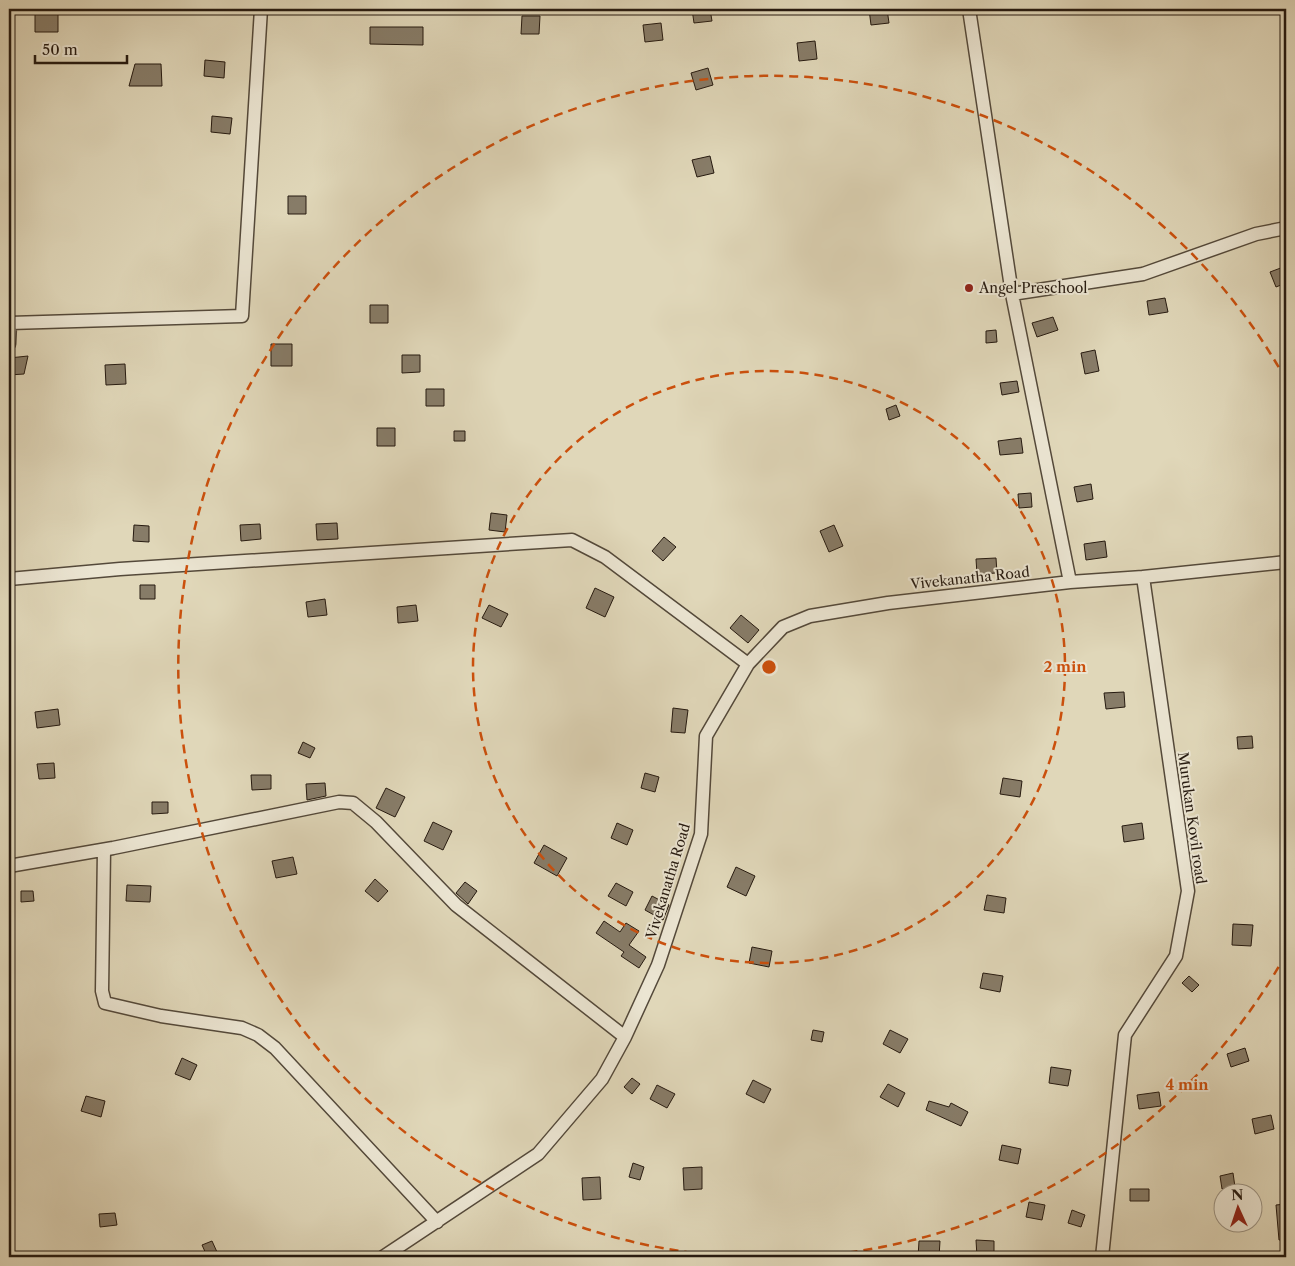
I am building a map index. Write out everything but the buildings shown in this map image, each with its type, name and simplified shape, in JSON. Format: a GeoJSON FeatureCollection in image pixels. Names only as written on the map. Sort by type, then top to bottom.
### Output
{"type":"FeatureCollection","features":[{"type":"Feature","properties":{"kind":"street"},"geometry":{"type":"LineString","coordinates":[[9,344],[10,323],[242,316],[261,9]]}},
{"type":"Feature","properties":{"kind":"street"},"geometry":{"type":"LineString","coordinates":[[969,9],[1012,294],[1070,582]]}},
{"type":"Feature","properties":{"kind":"street"},"geometry":{"type":"LineString","coordinates":[[1012,294],[1143,274],[1256,234],[1286,228]]}},
{"type":"Feature","properties":{"kind":"street"},"geometry":{"type":"LineString","coordinates":[[9,579],[120,569],[572,540],[605,557],[748,664]]}},
{"type":"Feature","properties":{"kind":"street","name":"Vivekanatha Road"},"geometry":{"type":"LineString","coordinates":[[382,1257],[538,1154],[602,1078],[625,1037],[658,965],[701,834],[706,736],[748,664],[783,626],[810,616],[888,603],[1070,582],[1143,577],[1286,562]]}},
{"type":"Feature","properties":{"kind":"street","name":"Murukan Kovil road"},"geometry":{"type":"LineString","coordinates":[[1102,1257],[1125,1035],[1176,956],[1188,891],[1143,577]]}},
{"type":"Feature","properties":{"kind":"street"},"geometry":{"type":"LineString","coordinates":[[9,866],[104,850],[339,802],[353,803],[376,822],[456,906],[625,1037]]}},
{"type":"Feature","properties":{"kind":"street"},"geometry":{"type":"LineString","coordinates":[[104,850],[102,991],[105,1004],[161,1016],[242,1028],[258,1034],[275,1048],[437,1222]]}},
{"type":"Feature","properties":{"kind":"place","name":"Angel Preschool"},"geometry":{"type":"Point","coordinates":[969,288]}}]}
